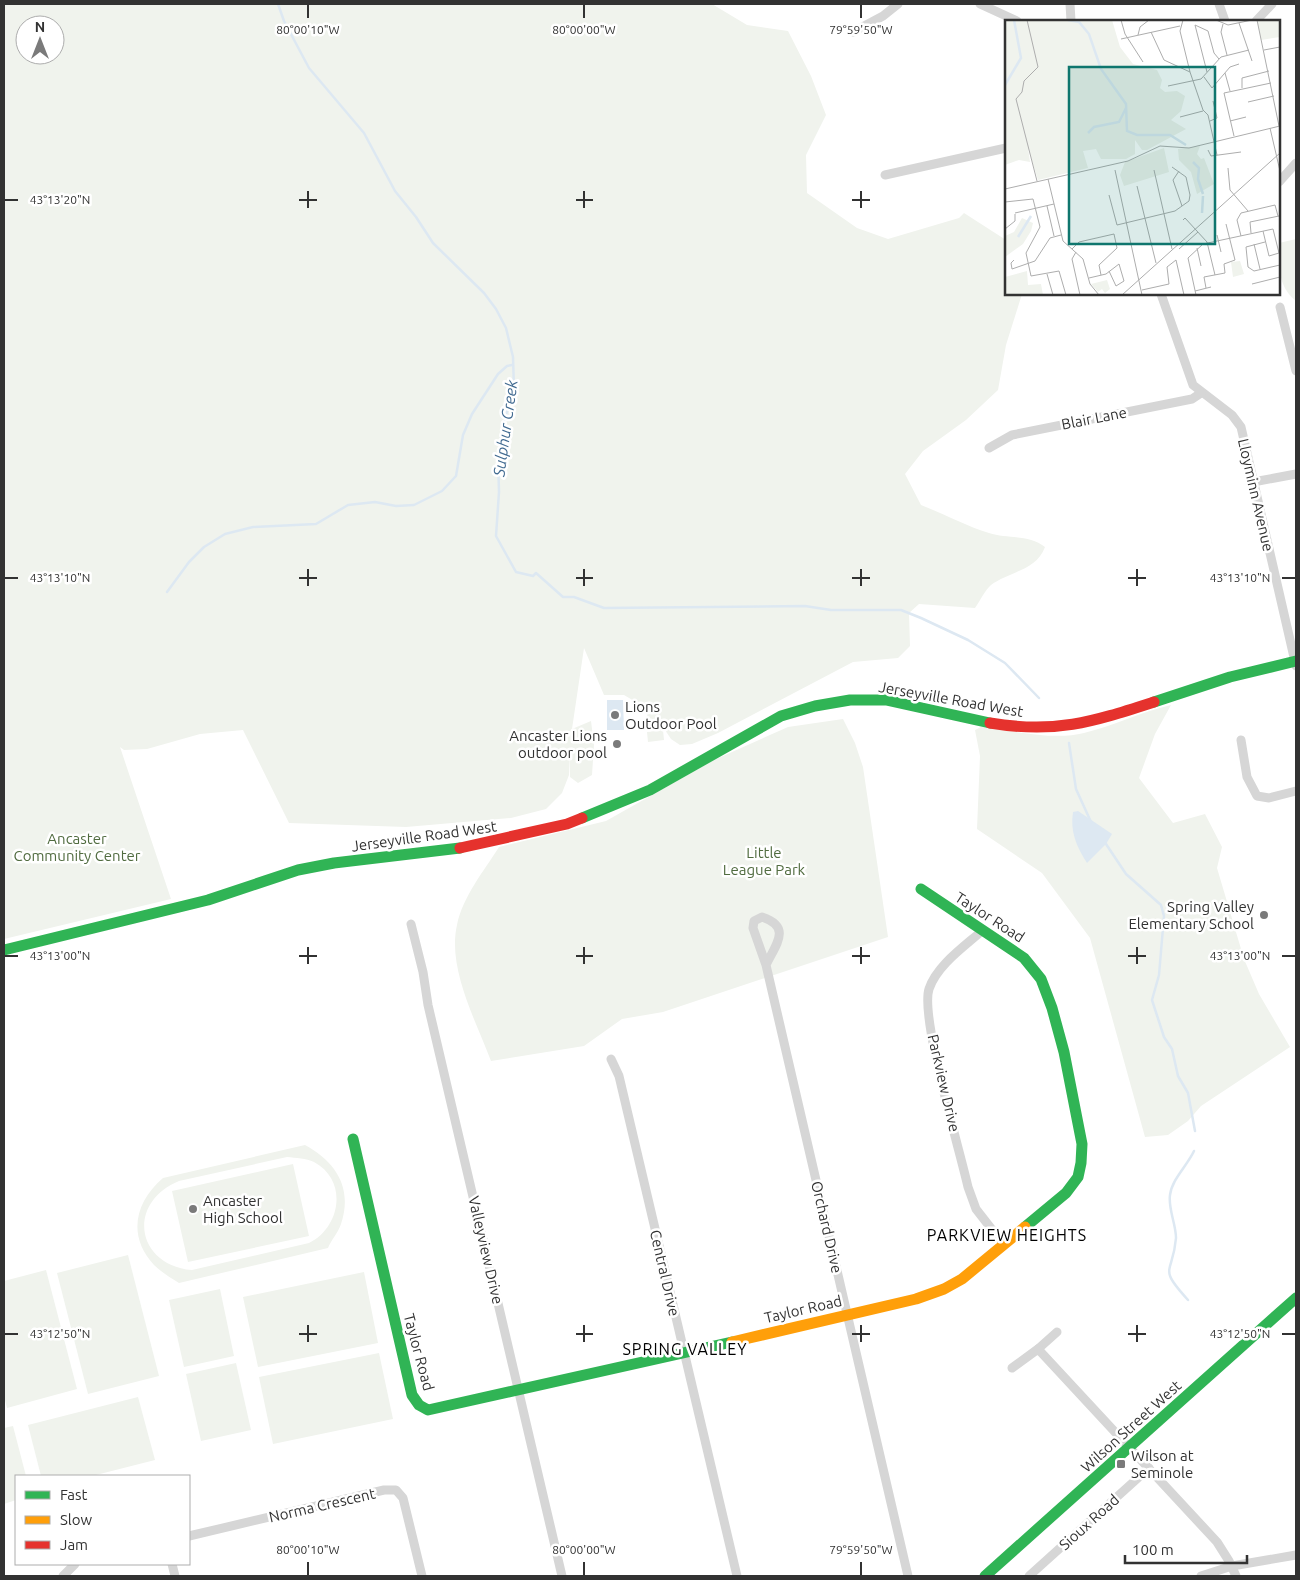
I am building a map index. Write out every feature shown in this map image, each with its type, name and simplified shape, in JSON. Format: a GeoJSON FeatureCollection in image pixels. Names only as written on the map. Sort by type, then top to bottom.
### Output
{"type":"FeatureCollection","features":[{"type":"Feature","properties":{"kind":"main road","name":"Jerseyville Road West"},"geometry":{"type":"LineString","coordinates":[[4,950],[208,900],[298,870],[334,863],[417,855],[474,846],[568,824],[650,790],[781,716],[815,706],[850,700],[886,700],[926,708],[969,720],[1000,725],[1037,729],[1072,726],[1106,718],[1230,677],[1296,663]]}},
{"type":"Feature","properties":{"kind":"main road","name":"Taylor Road"},"geometry":{"type":"LineString","coordinates":[[352,1139],[412,1395],[419,1405],[428,1410],[916,1299],[944,1289],[962,1279],[1066,1193],[1078,1177],[1082,1144],[1064,1052],[1052,1008],[1041,979],[1024,958],[921,889]]}},
{"type":"Feature","properties":{"kind":"main road","name":"Wilson Street West"},"geometry":{"type":"LineString","coordinates":[[984,1576],[1129,1449],[1296,1298]]}},
{"type":"Feature","properties":{"kind":"street"},"geometry":{"type":"LineString","coordinates":[[853,32],[883,16],[898,4]]}},
{"type":"Feature","properties":{"kind":"street"},"geometry":{"type":"LineString","coordinates":[[980,4],[1015,20]]}},
{"type":"Feature","properties":{"kind":"street"},"geometry":{"type":"LineString","coordinates":[[1070,4],[1071,20]]}},
{"type":"Feature","properties":{"kind":"street"},"geometry":{"type":"LineString","coordinates":[[1219,4],[1225,20]]}},
{"type":"Feature","properties":{"kind":"street"},"geometry":{"type":"LineString","coordinates":[[1257,20],[1272,4]]}},
{"type":"Feature","properties":{"kind":"street"},"geometry":{"type":"LineString","coordinates":[[886,175],[1005,148]]}},
{"type":"Feature","properties":{"kind":"street"},"geometry":{"type":"LineString","coordinates":[[1280,181],[1296,164]]}},
{"type":"Feature","properties":{"kind":"street","name":"Lloyminn Avenue"},"geometry":{"type":"LineString","coordinates":[[1161,295],[1193,385],[1232,415],[1241,427],[1296,663]]}},
{"type":"Feature","properties":{"kind":"street"},"geometry":{"type":"LineString","coordinates":[[1280,307],[1296,371]]}},
{"type":"Feature","properties":{"kind":"street","name":"Blair Lane"},"geometry":{"type":"LineString","coordinates":[[989,448],[1012,435],[1192,399],[1201,393]]}},
{"type":"Feature","properties":{"kind":"street"},"geometry":{"type":"LineString","coordinates":[[1253,482],[1296,474]]}},
{"type":"Feature","properties":{"kind":"street"},"geometry":{"type":"LineString","coordinates":[[1241,740],[1247,777],[1257,796],[1269,798],[1296,791]]}},
{"type":"Feature","properties":{"kind":"street","name":"Orchard Drive"},"geometry":{"type":"LineString","coordinates":[[766,965],[780,935],[779,928],[774,921],[762,917],[754,921],[753,928],[766,965],[908,1576]]}},
{"type":"Feature","properties":{"kind":"street","name":"Valleyview Drive"},"geometry":{"type":"LineString","coordinates":[[411,924],[562,1576]]}},
{"type":"Feature","properties":{"kind":"street","name":"Parkview Drive"},"geometry":{"type":"LineString","coordinates":[[983,930],[941,969],[929,990],[929,1012],[933,1042],[968,1187],[976,1209],[1004,1245]]}},
{"type":"Feature","properties":{"kind":"street","name":"Central Drive"},"geometry":{"type":"LineString","coordinates":[[611,1059],[619,1076],[737,1576]]}},
{"type":"Feature","properties":{"kind":"street"},"geometry":{"type":"LineString","coordinates":[[1012,1368],[1057,1332]]}},
{"type":"Feature","properties":{"kind":"street"},"geometry":{"type":"LineString","coordinates":[[1038,1349],[1217,1542],[1236,1576]]}},
{"type":"Feature","properties":{"kind":"street","name":"Sioux Road"},"geometry":{"type":"LineString","coordinates":[[1029,1576],[1149,1468]]}},
{"type":"Feature","properties":{"kind":"street","name":"Norma Crescent"},"geometry":{"type":"LineString","coordinates":[[190,1536],[384,1490],[396,1490],[403,1498],[422,1576]]}},
{"type":"Feature","properties":{"kind":"street"},"geometry":{"type":"LineString","coordinates":[[1201,1576],[1232,1566],[1296,1555]]}},
{"type":"Feature","properties":{"kind":"street"},"geometry":{"type":"LineString","coordinates":[[64,1576],[74,1565]]}},
{"type":"Feature","properties":{"kind":"green space","name":"Ancaster Community Center"},"geometry":{"type":"Polygon","coordinates":[[[4,4],[712,4],[747,25],[788,31],[811,76],[826,115],[806,155],[807,193],[857,228],[888,239],[959,218],[964,213],[1005,239],[1005,295],[1022,295],[1006,345],[998,390],[966,420],[923,451],[905,474],[921,505],[980,530],[996,535],[1025,538],[1045,547],[1041,555],[1029,566],[991,585],[975,608],[919,604],[909,613],[910,646],[898,658],[853,662],[718,733],[692,744],[680,745],[671,739],[663,727],[648,719],[646,708],[624,695],[604,695],[584,648],[572,729],[591,721],[594,745],[592,775],[578,783],[570,777],[570,754],[569,775],[562,793],[546,809],[511,818],[406,827],[289,823],[243,730],[200,734],[147,749],[124,750],[120,747],[171,899],[4,939],[4,4]]]}},
{"type":"Feature","properties":{"kind":"green space"},"geometry":{"type":"Polygon","coordinates":[[[1296,239],[1296,301],[1285,289],[1280,275],[1280,243],[1296,239]]]}},
{"type":"Feature","properties":{"kind":"green space"},"geometry":{"type":"Polygon","coordinates":[[[1171,705],[1155,734],[1139,778],[1173,823],[1205,814],[1222,847],[1217,868],[1244,959],[1259,994],[1290,1047],[1201,1106],[1188,1121],[1168,1135],[1145,1137],[1090,938],[1042,873],[977,829],[980,756],[975,730],[981,727],[1032,734],[1072,735],[1095,730],[1171,705]]]}},
{"type":"Feature","properties":{"kind":"green space","name":"Little League Park"},"geometry":{"type":"Polygon","coordinates":[[[843,719],[855,743],[863,767],[888,937],[663,1012],[622,1019],[584,1046],[491,1061],[459,976],[455,942],[457,925],[464,904],[499,847],[606,821],[714,760],[788,727],[843,719]]]}},
{"type":"Feature","properties":{"kind":"green space"},"geometry":{"type":"Polygon","coordinates":[[[663,730],[664,740],[648,742],[647,732],[663,730]]]}},
{"type":"Feature","properties":{"kind":"green space"},"geometry":{"type":"Polygon","coordinates":[[[305,1145],[325,1159],[339,1177],[345,1199],[344,1211],[340,1227],[328,1248],[179,1283],[154,1265],[145,1254],[140,1243],[138,1231],[141,1208],[153,1187],[163,1178],[305,1145]],[[287,1157],[179,1181],[162,1191],[151,1203],[145,1218],[145,1232],[149,1245],[159,1257],[173,1266],[192,1270],[309,1243],[320,1236],[328,1227],[336,1204],[336,1192],[332,1181],[325,1170],[314,1162],[287,1157]]]}},
{"type":"Feature","properties":{"kind":"green space"},"geometry":{"type":"Polygon","coordinates":[[[293,1164],[309,1236],[188,1262],[172,1191],[293,1164]]]}},
{"type":"Feature","properties":{"kind":"green space"},"geometry":{"type":"Polygon","coordinates":[[[128,1255],[159,1376],[88,1394],[57,1273],[128,1255]]]}},
{"type":"Feature","properties":{"kind":"green space"},"geometry":{"type":"Polygon","coordinates":[[[46,1270],[77,1389],[7,1408],[4,1396],[4,1281],[46,1270]]]}},
{"type":"Feature","properties":{"kind":"green space"},"geometry":{"type":"Polygon","coordinates":[[[364,1272],[378,1343],[258,1367],[243,1297],[364,1272]]]}},
{"type":"Feature","properties":{"kind":"green space"},"geometry":{"type":"Polygon","coordinates":[[[220,1289],[234,1356],[184,1367],[169,1300],[220,1289]]]}},
{"type":"Feature","properties":{"kind":"green space"},"geometry":{"type":"Polygon","coordinates":[[[379,1353],[393,1419],[273,1444],[259,1377],[379,1353]]]}},
{"type":"Feature","properties":{"kind":"green space"},"geometry":{"type":"Polygon","coordinates":[[[236,1363],[251,1430],[201,1441],[186,1374],[236,1363]]]}},
{"type":"Feature","properties":{"kind":"green space"},"geometry":{"type":"Polygon","coordinates":[[[138,1397],[155,1460],[96,1475],[41,1475],[28,1425],[138,1397]]]}},
{"type":"Feature","properties":{"kind":"green space"},"geometry":{"type":"Polygon","coordinates":[[[13,1426],[26,1475],[15,1475],[15,1500],[4,1504],[4,1428],[13,1426]]]}},
{"type":"Feature","properties":{"kind":"shaded area","name":"Lions Outdoor Pool"},"geometry":{"type":"Polygon","coordinates":[[[607,700],[623,700],[624,730],[607,730],[607,700]]]}},
{"type":"Feature","properties":{"kind":"shaded area"},"geometry":{"type":"Polygon","coordinates":[[[1078,811],[1112,834],[1106,844],[1087,863],[1073,832],[1073,812],[1078,811]]]}},
{"type":"Feature","properties":{"kind":"waterway","name":"Sulphur Creek"},"geometry":{"type":"LineString","coordinates":[[278,4],[284,21],[309,68],[364,133],[395,191],[416,217],[433,243],[484,293],[496,309],[506,328],[513,357],[514,389],[503,425],[498,457],[499,492],[496,536],[516,572],[533,576],[536,573],[563,597],[574,597],[604,608],[805,606],[831,610],[901,610],[968,640],[1005,663],[1039,698]]}},
{"type":"Feature","properties":{"kind":"waterway"},"geometry":{"type":"LineString","coordinates":[[167,592],[189,562],[204,547],[225,534],[253,527],[316,524],[348,505],[375,502],[396,506],[414,505],[442,491],[456,476],[463,435],[472,414],[498,374],[507,366],[512,365]]}},
{"type":"Feature","properties":{"kind":"waterway","name":"Sulphur Creek"},"geometry":{"type":"LineString","coordinates":[[1069,743],[1076,789],[1091,822]]}},
{"type":"Feature","properties":{"kind":"waterway"},"geometry":{"type":"LineString","coordinates":[[1106,844],[1126,874],[1161,905],[1164,916],[1159,975],[1152,1000],[1164,1037],[1172,1049],[1178,1076],[1188,1093],[1195,1131]]}},
{"type":"Feature","properties":{"kind":"waterway"},"geometry":{"type":"LineString","coordinates":[[1188,1300],[1178,1289],[1169,1270],[1176,1238],[1170,1195],[1174,1183],[1194,1151]]}},
{"type":"Feature","properties":{"kind":"traffic: fast"},"geometry":{"type":"LineString","coordinates":[[1154,702],[1230,677],[1296,661]]}},
{"type":"Feature","properties":{"kind":"traffic: fast"},"geometry":{"type":"LineString","coordinates":[[582,818],[650,790],[781,716],[815,706],[850,700],[886,700],[990,723]]}},
{"type":"Feature","properties":{"kind":"traffic: fast"},"geometry":{"type":"LineString","coordinates":[[4,950],[208,900],[298,870],[334,863],[460,848]]}},
{"type":"Feature","properties":{"kind":"traffic: fast"},"geometry":{"type":"LineString","coordinates":[[921,889],[1024,958],[1041,979],[1052,1008],[1064,1052],[1082,1144],[1081,1163],[1078,1177],[1066,1193],[1025,1227]]}},
{"type":"Feature","properties":{"kind":"traffic: fast"},"geometry":{"type":"LineString","coordinates":[[353,1139],[412,1395],[419,1405],[428,1410],[732,1342]]}},
{"type":"Feature","properties":{"kind":"traffic: fast"},"geometry":{"type":"LineString","coordinates":[[985,1576],[1296,1298]]}},
{"type":"Feature","properties":{"kind":"traffic: slow"},"geometry":{"type":"LineString","coordinates":[[732,1342],[916,1299],[944,1289],[962,1279],[1025,1227]]}},
{"type":"Feature","properties":{"kind":"traffic: jam"},"geometry":{"type":"LineString","coordinates":[[990,723],[1035,727],[1074,724],[1154,702]]}},
{"type":"Feature","properties":{"kind":"traffic: jam"},"geometry":{"type":"LineString","coordinates":[[460,848],[567,824],[582,818]]}},
{"type":"Feature","properties":{"kind":"place","name":"Lions Outdoor Pool"},"geometry":{"type":"Point","coordinates":[615,715]}},
{"type":"Feature","properties":{"kind":"place","name":"Ancaster Lions outdoor pool"},"geometry":{"type":"Point","coordinates":[617,744]}},
{"type":"Feature","properties":{"kind":"place","name":"Spring Valley Elementary School"},"geometry":{"type":"Point","coordinates":[1264,915]}},
{"type":"Feature","properties":{"kind":"place","name":"Ancaster High School"},"geometry":{"type":"Point","coordinates":[193,1209]}},
{"type":"Feature","properties":{"kind":"place","name":"Wilson at Seminole"},"geometry":{"type":"Point","coordinates":[1121,1464]}},
{"type":"Feature","properties":{"kind":"district","name":"PARKVIEW HEIGHTS"},"geometry":{"type":"Point","coordinates":[1007,1235]}},
{"type":"Feature","properties":{"kind":"district","name":"SPRING VALLEY"},"geometry":{"type":"Point","coordinates":[685,1349]}}]}
